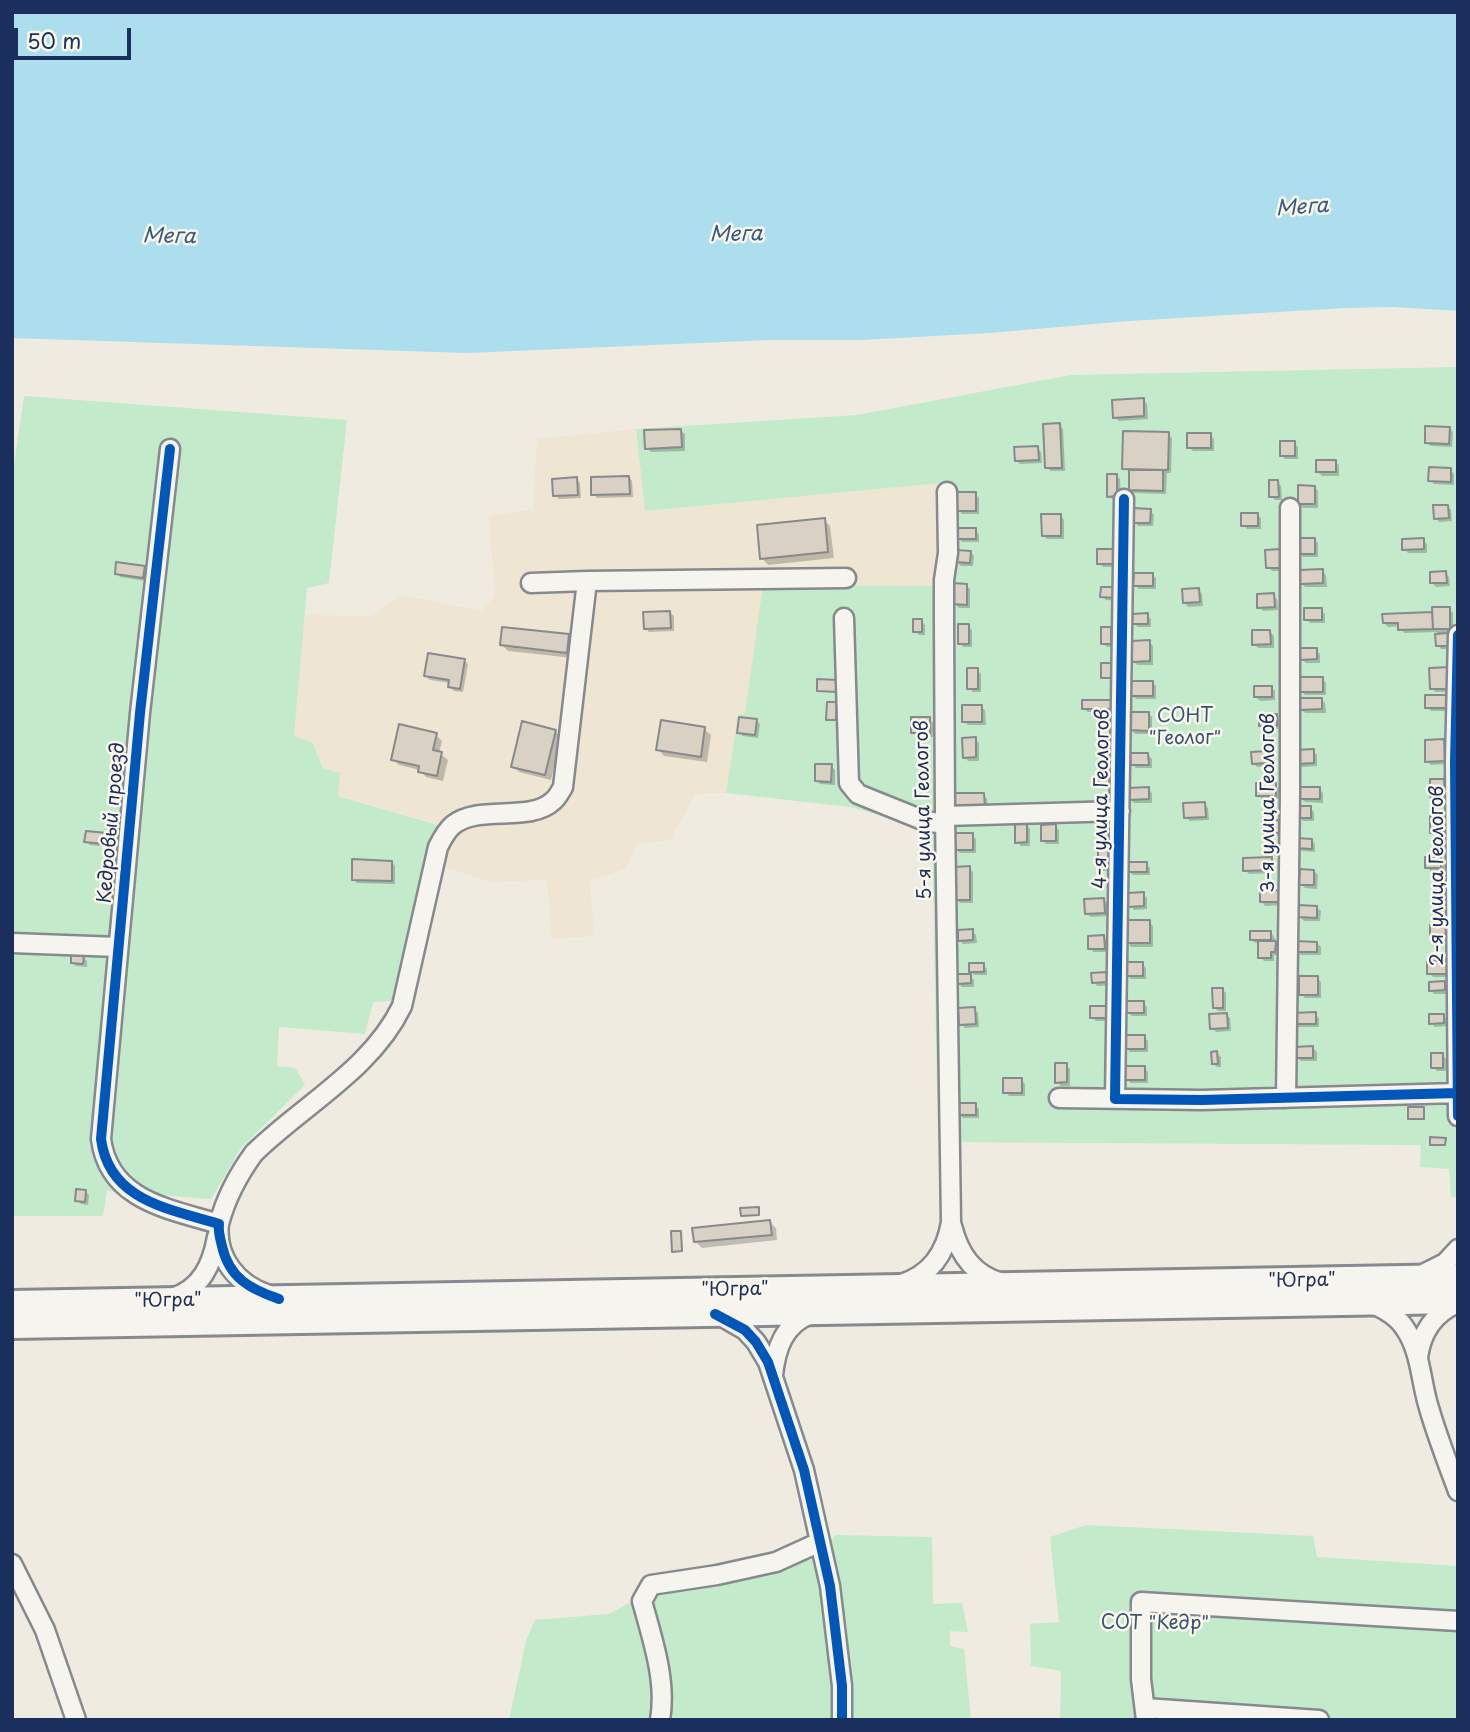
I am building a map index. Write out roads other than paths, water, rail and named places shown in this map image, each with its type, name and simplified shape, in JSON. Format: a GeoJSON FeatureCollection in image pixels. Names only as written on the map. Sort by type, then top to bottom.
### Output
{"type":"FeatureCollection","features":[{"type":"Feature","properties":{"kind":"highway","name":"\"Югра\""},"geometry":{"type":"LineString","coordinates":[[14,1321],[159,1301],[1458,1278]]}},
{"type":"Feature","properties":{"kind":"highway","name":"\"Югра\""},"geometry":{"type":"LineString","coordinates":[[14,1321],[715,1314],[1458,1302]]}},
{"type":"Feature","properties":{"kind":"street","name":"Кедровый проезд"},"geometry":{"type":"LineString","coordinates":[[170,449],[140,713],[101,1139],[107,1162],[130,1192],[219,1227]]}},
{"type":"Feature","properties":{"kind":"street","name":"5-я улица Геологов"},"geometry":{"type":"LineString","coordinates":[[947,492],[948,553],[944,622],[945,820],[951,1222]]}},
{"type":"Feature","properties":{"kind":"street","name":"4-я улица Геологов"},"geometry":{"type":"LineString","coordinates":[[1115,1099],[1124,499]]}},
{"type":"Feature","properties":{"kind":"street","name":"3-я улица Геологов"},"geometry":{"type":"LineString","coordinates":[[1286,1098],[1290,508]]}},
{"type":"Feature","properties":{"kind":"street"},"geometry":{"type":"LineString","coordinates":[[531,583],[846,578]]}},
{"type":"Feature","properties":{"kind":"street"},"geometry":{"type":"LineString","coordinates":[[159,1301],[181,1295],[202,1278],[213,1256],[226,1202],[240,1172],[254,1153],[368,1055],[393,1025],[402,1006],[438,847],[446,832],[455,823],[471,817],[542,808],[554,800],[563,788],[587,581]]}},
{"type":"Feature","properties":{"kind":"street"},"geometry":{"type":"LineString","coordinates":[[844,618],[849,783],[858,794],[925,821],[1120,811]]}},
{"type":"Feature","properties":{"kind":"street","name":"2-я улица Геологов"},"geometry":{"type":"LineString","coordinates":[[1458,635],[1455,762],[1458,1116]]}},
{"type":"Feature","properties":{"kind":"street"},"geometry":{"type":"LineString","coordinates":[[12,943],[118,947]]}},
{"type":"Feature","properties":{"kind":"street"},"geometry":{"type":"LineString","coordinates":[[1059,1098],[1286,1098],[1457,1093]]}},
{"type":"Feature","properties":{"kind":"street"},"geometry":{"type":"LineString","coordinates":[[951,1222],[957,1246],[970,1264],[988,1278],[1016,1286]]}},
{"type":"Feature","properties":{"kind":"street"},"geometry":{"type":"LineString","coordinates":[[891,1287],[920,1276],[937,1261],[946,1243],[951,1222]]}},
{"type":"Feature","properties":{"kind":"street"},"geometry":{"type":"LineString","coordinates":[[219,1227],[230,1269],[241,1282],[279,1299]]}},
{"type":"Feature","properties":{"kind":"street"},"geometry":{"type":"LineString","coordinates":[[1411,1279],[1446,1263],[1458,1249]]}},
{"type":"Feature","properties":{"kind":"street"},"geometry":{"type":"LineString","coordinates":[[1364,1302],[1380,1307],[1407,1330],[1418,1358],[1429,1409],[1458,1491]]}},
{"type":"Feature","properties":{"kind":"street"},"geometry":{"type":"LineString","coordinates":[[1418,1358],[1421,1339],[1434,1319],[1458,1302]]}},
{"type":"Feature","properties":{"kind":"street"},"geometry":{"type":"LineString","coordinates":[[773,1375],[780,1340],[793,1324],[819,1311]]}},
{"type":"Feature","properties":{"kind":"street"},"geometry":{"type":"LineString","coordinates":[[715,1314],[745,1330],[756,1342],[773,1375],[804,1470],[830,1586],[842,1686],[842,1720]]}},
{"type":"Feature","properties":{"kind":"street"},"geometry":{"type":"LineString","coordinates":[[660,1720],[663,1702],[653,1641],[642,1601],[651,1585],[717,1575],[776,1562],[821,1542]]}},
{"type":"Feature","properties":{"kind":"street"},"geometry":{"type":"LineString","coordinates":[[12,1564],[45,1630],[76,1720]]}},
{"type":"Feature","properties":{"kind":"street"},"geometry":{"type":"LineString","coordinates":[[1319,1720],[1146,1714],[1141,1679],[1141,1602],[1458,1621]]}},
{"type":"Feature","properties":{"kind":"water","name":"Мега"},"geometry":{"type":"Polygon","coordinates":[[[12,12],[1458,12],[1458,311],[1392,307],[1345,308],[861,340],[770,340],[467,353],[12,338],[12,12]]]}},
{"type":"Feature","properties":{"kind":"park label","name":"СОНТ \"Геолог\""},"geometry":{"type":"Point","coordinates":[1185,728]}},
{"type":"Feature","properties":{"kind":"park label","name":"СОТ \"Кедр\""},"geometry":{"type":"Point","coordinates":[1155,1624]}}]}
